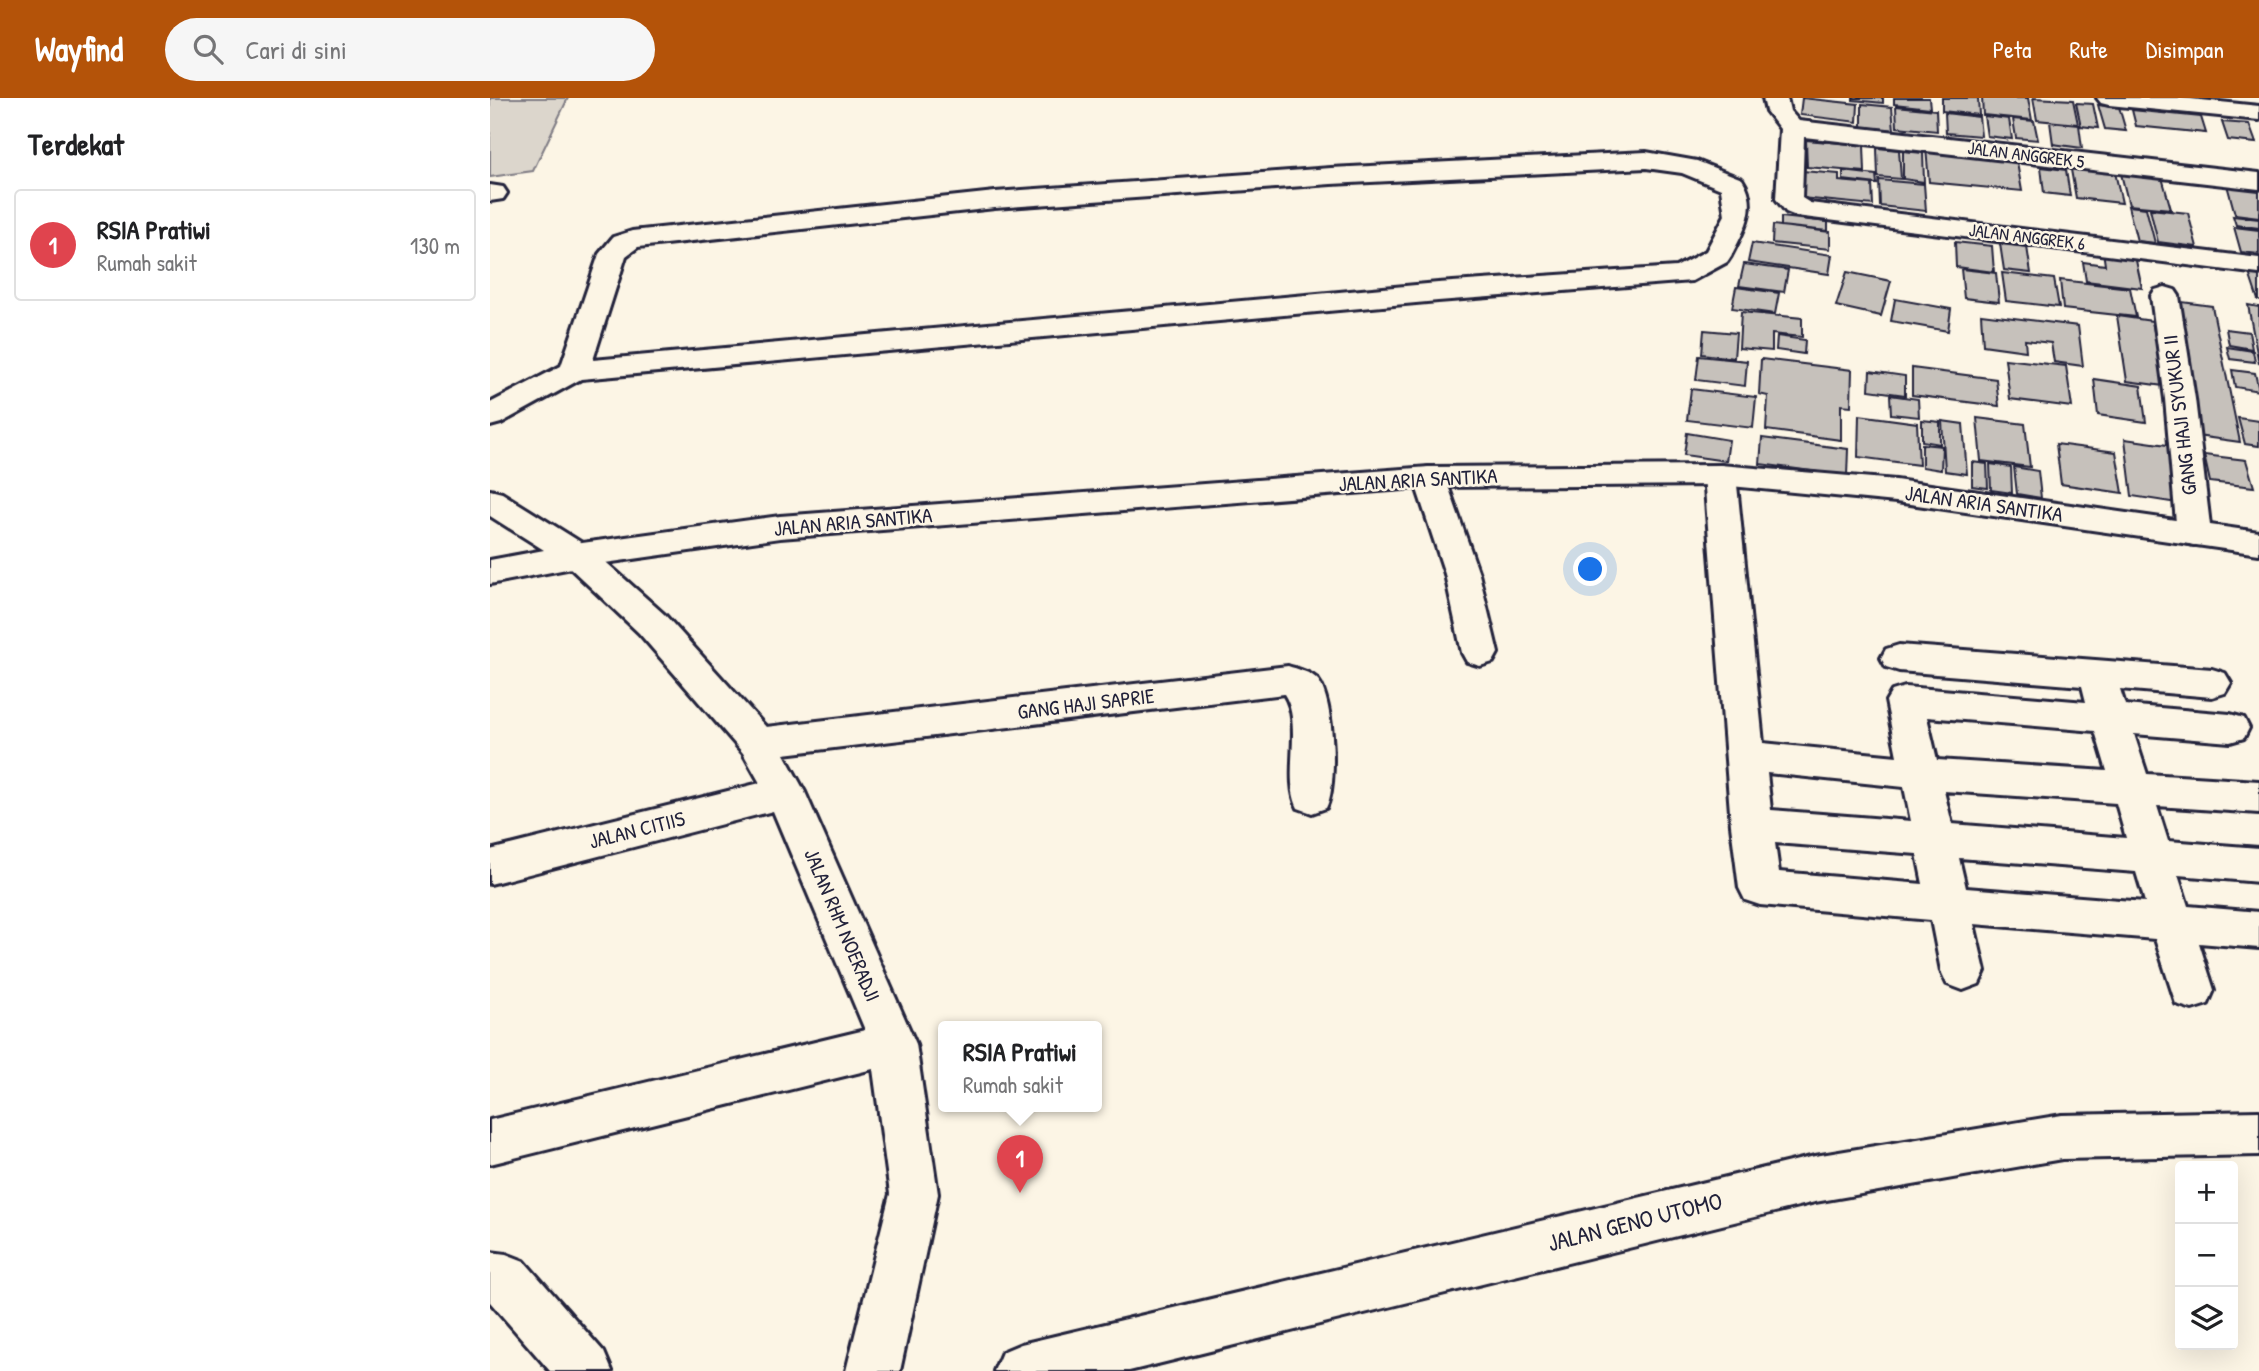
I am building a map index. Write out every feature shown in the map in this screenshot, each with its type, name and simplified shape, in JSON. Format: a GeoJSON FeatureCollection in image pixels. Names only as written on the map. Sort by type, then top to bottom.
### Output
{"type":"FeatureCollection","features":[{"type":"Feature","properties":{"kind":"street"},"geometry":{"type":"LineString","coordinates":[[1775,98],[1781,117],[1792,128]]}},
{"type":"Feature","properties":{"kind":"street"},"geometry":{"type":"LineString","coordinates":[[2109,98],[2259,113]]}},
{"type":"Feature","properties":{"kind":"street","name":"JALAN ANGGREK 5"},"geometry":{"type":"LineString","coordinates":[[1792,128],[2259,181]]}},
{"type":"Feature","properties":{"kind":"street","name":"JALAN ANGGREK 6"},"geometry":{"type":"LineString","coordinates":[[1792,128],[1789,199],[1795,206],[1805,210],[2259,266]]}},
{"type":"Feature","properties":{"kind":"street"},"geometry":{"type":"LineString","coordinates":[[490,416],[574,371],[1438,292],[1682,275],[1717,256],[1738,215],[1733,185],[1688,166],[1646,160],[1331,176],[995,200],[632,239],[623,243],[613,254],[574,371]]}},
{"type":"Feature","properties":{"kind":"street","name":"GANG HAJI SYUKUR II"},"geometry":{"type":"LineString","coordinates":[[2165,296],[2180,399],[2194,534]]}},
{"type":"Feature","properties":{"kind":"street"},"geometry":{"type":"LineString","coordinates":[[1720,475],[1751,825],[1760,888],[2259,930]]}},
{"type":"Feature","properties":{"kind":"street","name":"JALAN ARIA SANTIKA"},"geometry":{"type":"LineString","coordinates":[[490,572],[577,555],[779,527],[1429,477],[1720,475],[1896,491],[2259,543]]}},
{"type":"Feature","properties":{"kind":"street"},"geometry":{"type":"LineString","coordinates":[[1429,477],[1462,574],[1480,653]]}},
{"type":"Feature","properties":{"kind":"street","name":"JALAN RHM NOERADJI"},"geometry":{"type":"LineString","coordinates":[[490,501],[577,555],[652,624],[757,743],[785,792],[893,1044],[914,1195],[873,1371]]}},
{"type":"Feature","properties":{"kind":"street"},"geometry":{"type":"LineString","coordinates":[[1899,658],[2212,682]]}},
{"type":"Feature","properties":{"kind":"street"},"geometry":{"type":"LineString","coordinates":[[2098,674],[2192,990]]}},
{"type":"Feature","properties":{"kind":"street","name":"GANG HAJI SAPRIE"},"geometry":{"type":"LineString","coordinates":[[757,743],[1288,680],[1303,687],[1308,705],[1314,751],[1312,797]]}},
{"type":"Feature","properties":{"kind":"street"},"geometry":{"type":"LineString","coordinates":[[1963,971],[1905,701],[2230,728]]}},
{"type":"Feature","properties":{"kind":"street"},"geometry":{"type":"LineString","coordinates":[[1745,756],[1922,774],[2259,797]]}},
{"type":"Feature","properties":{"kind":"street","name":"JALAN CITIIS"},"geometry":{"type":"LineString","coordinates":[[490,867],[785,792]]}},
{"type":"Feature","properties":{"kind":"street"},"geometry":{"type":"LineString","coordinates":[[1751,825],[2259,865]]}},
{"type":"Feature","properties":{"kind":"street"},"geometry":{"type":"LineString","coordinates":[[490,1142],[893,1044]]}},
{"type":"Feature","properties":{"kind":"street","name":"JALAN GENO UTOMO"},"geometry":{"type":"LineString","coordinates":[[1021,1371],[1815,1178],[2062,1137],[2258,1135]]}},
{"type":"Feature","properties":{"kind":"street"},"geometry":{"type":"LineString","coordinates":[[490,1277],[506,1279],[585,1371]]}},
{"type":"Feature","properties":{"kind":"shaded area"},"geometry":{"type":"Polygon","coordinates":[[[490,98],[568,98],[533,171],[490,177],[490,98]]]}},
{"type":"Feature","properties":{"kind":"building"},"geometry":{"type":"Polygon","coordinates":[[[1802,98],[1858,104],[1857,122],[1800,115],[1802,98]]]}},
{"type":"Feature","properties":{"kind":"building"},"geometry":{"type":"Polygon","coordinates":[[[1883,98],[1883,103],[1853,100],[1883,98]]]}},
{"type":"Feature","properties":{"kind":"building"},"geometry":{"type":"Polygon","coordinates":[[[1894,98],[1929,98],[1930,108],[1894,104],[1894,98]]]}},
{"type":"Feature","properties":{"kind":"building"},"geometry":{"type":"Polygon","coordinates":[[[1942,98],[1978,98],[1979,115],[1942,111],[1942,98]]]}},
{"type":"Feature","properties":{"kind":"building"},"geometry":{"type":"Polygon","coordinates":[[[1982,98],[2028,98],[2032,120],[1983,115],[1982,98]]]}},
{"type":"Feature","properties":{"kind":"building"},"geometry":{"type":"Polygon","coordinates":[[[2033,98],[2073,100],[2078,124],[2037,120],[2033,98]]]}},
{"type":"Feature","properties":{"kind":"building"},"geometry":{"type":"Polygon","coordinates":[[[2076,103],[2093,104],[2098,128],[2081,126],[2076,103]]]}},
{"type":"Feature","properties":{"kind":"building"},"geometry":{"type":"Polygon","coordinates":[[[1862,104],[1892,107],[1894,130],[1862,127],[1862,104]]]}},
{"type":"Feature","properties":{"kind":"building"},"geometry":{"type":"Polygon","coordinates":[[[2098,105],[2119,107],[2126,131],[2105,129],[2098,105]]]}},
{"type":"Feature","properties":{"kind":"building"},"geometry":{"type":"Polygon","coordinates":[[[1896,106],[1936,110],[1937,131],[1897,127],[1896,106]]]}},
{"type":"Feature","properties":{"kind":"building"},"geometry":{"type":"Polygon","coordinates":[[[2132,110],[2201,117],[2206,133],[2136,126],[2132,110]]]}},
{"type":"Feature","properties":{"kind":"building"},"geometry":{"type":"Polygon","coordinates":[[[1945,113],[1979,117],[1981,136],[1946,133],[1945,113]]]}},
{"type":"Feature","properties":{"kind":"building"},"geometry":{"type":"Polygon","coordinates":[[[1984,116],[2009,119],[2012,139],[1987,136],[1984,116]]]}},
{"type":"Feature","properties":{"kind":"building"},"geometry":{"type":"Polygon","coordinates":[[[2013,119],[2034,121],[2038,140],[2016,138],[2013,119]]]}},
{"type":"Feature","properties":{"kind":"building"},"geometry":{"type":"Polygon","coordinates":[[[2050,122],[2079,125],[2082,148],[2053,144],[2050,122]]]}},
{"type":"Feature","properties":{"kind":"building"},"geometry":{"type":"Polygon","coordinates":[[[2222,122],[2249,124],[2256,143],[2228,140],[2222,122]]]}},
{"type":"Feature","properties":{"kind":"building"},"geometry":{"type":"Polygon","coordinates":[[[1806,140],[1864,145],[1865,172],[1807,167],[1806,140]]]}},
{"type":"Feature","properties":{"kind":"building"},"geometry":{"type":"Polygon","coordinates":[[[1877,148],[1899,150],[1901,179],[1878,177],[1877,148]]]}},
{"type":"Feature","properties":{"kind":"building"},"geometry":{"type":"Polygon","coordinates":[[[1926,148],[2016,157],[2022,191],[1929,182],[1926,148]]]}},
{"type":"Feature","properties":{"kind":"building"},"geometry":{"type":"Polygon","coordinates":[[[1903,151],[1923,153],[1924,182],[1903,179],[1903,151]]]}},
{"type":"Feature","properties":{"kind":"building"},"geometry":{"type":"Polygon","coordinates":[[[2070,164],[2114,168],[2122,203],[2076,198],[2070,164]]]}},
{"type":"Feature","properties":{"kind":"building"},"geometry":{"type":"Polygon","coordinates":[[[2041,167],[2066,170],[2070,196],[2044,193],[2041,167]]]}},
{"type":"Feature","properties":{"kind":"building"},"geometry":{"type":"Polygon","coordinates":[[[2120,170],[2161,174],[2171,209],[2129,205],[2120,170]]]}},
{"type":"Feature","properties":{"kind":"building"},"geometry":{"type":"Polygon","coordinates":[[[1802,171],[1839,174],[1839,181],[1872,184],[1873,205],[1801,198],[1802,171]]]}},
{"type":"Feature","properties":{"kind":"building"},"geometry":{"type":"Polygon","coordinates":[[[1843,171],[1876,175],[1877,184],[1843,180],[1843,171]]]}},
{"type":"Feature","properties":{"kind":"building"},"geometry":{"type":"Polygon","coordinates":[[[1879,180],[1924,184],[1926,211],[1880,206],[1879,180]]]}},
{"type":"Feature","properties":{"kind":"building"},"geometry":{"type":"Polygon","coordinates":[[[2227,185],[2259,188],[2259,217],[2235,214],[2227,185]]]}},
{"type":"Feature","properties":{"kind":"building"},"geometry":{"type":"Polygon","coordinates":[[[2128,206],[2146,208],[2155,243],[2137,241],[2128,206]]]}},
{"type":"Feature","properties":{"kind":"building"},"geometry":{"type":"Polygon","coordinates":[[[2150,209],[2188,213],[2197,247],[2158,242],[2150,209]]]}},
{"type":"Feature","properties":{"kind":"building"},"geometry":{"type":"Polygon","coordinates":[[[2233,216],[2259,219],[2259,228],[2236,225],[2233,216]]]}},
{"type":"Feature","properties":{"kind":"building"},"geometry":{"type":"Polygon","coordinates":[[[1781,217],[1828,222],[1828,231],[1781,226],[1781,217]]]}},
{"type":"Feature","properties":{"kind":"building"},"geometry":{"type":"Polygon","coordinates":[[[1773,225],[1830,232],[1830,249],[1772,243],[1773,225]]]}},
{"type":"Feature","properties":{"kind":"building"},"geometry":{"type":"Polygon","coordinates":[[[2234,227],[2259,230],[2259,254],[2241,252],[2234,227]]]}},
{"type":"Feature","properties":{"kind":"building"},"geometry":{"type":"Polygon","coordinates":[[[1955,242],[1992,246],[1994,272],[1956,267],[1955,242]]]}},
{"type":"Feature","properties":{"kind":"building"},"geometry":{"type":"Polygon","coordinates":[[[1752,243],[1832,255],[1829,274],[1748,262],[1752,243]]]}},
{"type":"Feature","properties":{"kind":"building"},"geometry":{"type":"Polygon","coordinates":[[[2000,244],[2027,247],[2031,273],[2004,270],[2000,244]]]}},
{"type":"Feature","properties":{"kind":"building"},"geometry":{"type":"Polygon","coordinates":[[[2103,251],[2135,256],[2142,288],[2086,281],[2083,262],[2105,265],[2103,251]]]}},
{"type":"Feature","properties":{"kind":"building"},"geometry":{"type":"Polygon","coordinates":[[[1744,264],[1788,270],[1784,292],[1739,286],[1744,264]]]}},
{"type":"Feature","properties":{"kind":"building"},"geometry":{"type":"Polygon","coordinates":[[[1961,269],[1996,273],[1999,302],[1964,298],[1961,269]]]}},
{"type":"Feature","properties":{"kind":"building"},"geometry":{"type":"Polygon","coordinates":[[[1847,272],[1891,281],[1881,316],[1836,306],[1847,272]]]}},
{"type":"Feature","properties":{"kind":"building"},"geometry":{"type":"Polygon","coordinates":[[[2002,273],[2054,279],[2059,307],[2006,301],[2002,273]]]}},
{"type":"Feature","properties":{"kind":"building"},"geometry":{"type":"Polygon","coordinates":[[[2249,273],[2259,274],[2259,300],[2258,300],[2249,273]]]}},
{"type":"Feature","properties":{"kind":"building"},"geometry":{"type":"Polygon","coordinates":[[[2060,280],[2130,288],[2136,317],[2063,309],[2060,280]]]}},
{"type":"Feature","properties":{"kind":"building"},"geometry":{"type":"Polygon","coordinates":[[[1736,287],[1779,293],[1775,314],[1732,308],[1736,287]]]}},
{"type":"Feature","properties":{"kind":"building"},"geometry":{"type":"Polygon","coordinates":[[[1895,299],[1951,309],[1948,331],[1891,321],[1895,299]]]}},
{"type":"Feature","properties":{"kind":"building"},"geometry":{"type":"Polygon","coordinates":[[[2174,301],[2212,306],[2240,442],[2197,436],[2174,301]]]}},
{"type":"Feature","properties":{"kind":"building"},"geometry":{"type":"Polygon","coordinates":[[[2248,305],[2259,307],[2259,364],[2248,305]]]}},
{"type":"Feature","properties":{"kind":"building"},"geometry":{"type":"Polygon","coordinates":[[[1741,312],[1802,318],[1802,337],[1772,334],[1772,351],[1739,348],[1741,312]]]}},
{"type":"Feature","properties":{"kind":"building"},"geometry":{"type":"Polygon","coordinates":[[[1981,314],[2078,326],[2083,366],[2054,362],[2051,343],[2025,340],[2026,351],[1983,345],[1981,314]]]}},
{"type":"Feature","properties":{"kind":"building"},"geometry":{"type":"Polygon","coordinates":[[[2117,316],[2152,321],[2164,386],[2127,381],[2117,316]]]}},
{"type":"Feature","properties":{"kind":"building"},"geometry":{"type":"Polygon","coordinates":[[[2226,329],[2249,332],[2252,349],[2229,345],[2226,329]]]}},
{"type":"Feature","properties":{"kind":"building"},"geometry":{"type":"Polygon","coordinates":[[[1704,330],[1736,333],[1734,358],[1702,354],[1704,330]]]}},
{"type":"Feature","properties":{"kind":"building"},"geometry":{"type":"Polygon","coordinates":[[[1777,336],[1805,340],[1804,354],[1776,350],[1777,336]]]}},
{"type":"Feature","properties":{"kind":"building"},"geometry":{"type":"Polygon","coordinates":[[[2227,347],[2253,351],[2255,362],[2230,359],[2227,347]]]}},
{"type":"Feature","properties":{"kind":"building"},"geometry":{"type":"Polygon","coordinates":[[[1699,356],[1747,361],[1745,386],[1696,380],[1699,356]]]}},
{"type":"Feature","properties":{"kind":"building"},"geometry":{"type":"Polygon","coordinates":[[[1761,359],[1852,370],[1851,406],[1841,405],[1841,440],[1766,430],[1768,396],[1759,394],[1761,359]]]}},
{"type":"Feature","properties":{"kind":"building"},"geometry":{"type":"Polygon","coordinates":[[[2005,359],[2066,366],[2072,407],[2010,399],[2005,359]]]}},
{"type":"Feature","properties":{"kind":"building"},"geometry":{"type":"Polygon","coordinates":[[[1912,368],[1996,379],[1999,406],[1912,395],[1912,368]]]}},
{"type":"Feature","properties":{"kind":"building"},"geometry":{"type":"Polygon","coordinates":[[[2232,370],[2255,373],[2259,391],[2235,387],[2232,370]]]}},
{"type":"Feature","properties":{"kind":"building"},"geometry":{"type":"Polygon","coordinates":[[[1870,371],[1905,376],[1905,395],[1869,390],[1870,371]]]}},
{"type":"Feature","properties":{"kind":"building"},"geometry":{"type":"Polygon","coordinates":[[[2094,379],[2141,386],[2146,422],[2098,415],[2094,379]]]}},
{"type":"Feature","properties":{"kind":"building"},"geometry":{"type":"Polygon","coordinates":[[[1691,389],[1756,397],[1753,428],[1687,420],[1691,389]]]}},
{"type":"Feature","properties":{"kind":"building"},"geometry":{"type":"Polygon","coordinates":[[[1890,395],[1918,399],[1919,417],[1891,414],[1890,395]]]}},
{"type":"Feature","properties":{"kind":"building"},"geometry":{"type":"Polygon","coordinates":[[[1859,415],[1917,423],[1919,465],[1858,457],[1859,415]]]}},
{"type":"Feature","properties":{"kind":"building"},"geometry":{"type":"Polygon","coordinates":[[[1977,418],[2025,424],[2030,467],[1981,461],[1977,418]]]}},
{"type":"Feature","properties":{"kind":"building"},"geometry":{"type":"Polygon","coordinates":[[[2238,418],[2259,421],[2259,446],[2245,444],[2238,418]]]}},
{"type":"Feature","properties":{"kind":"building"},"geometry":{"type":"Polygon","coordinates":[[[1922,420],[1940,422],[1940,444],[1922,441],[1922,420]]]}},
{"type":"Feature","properties":{"kind":"building"},"geometry":{"type":"Polygon","coordinates":[[[1942,421],[1963,424],[1967,474],[1945,471],[1942,421]]]}},
{"type":"Feature","properties":{"kind":"building"},"geometry":{"type":"Polygon","coordinates":[[[1687,433],[1729,440],[1726,461],[1684,455],[1687,433]]]}},
{"type":"Feature","properties":{"kind":"building"},"geometry":{"type":"Polygon","coordinates":[[[1762,438],[1848,449],[1847,476],[1760,464],[1762,438]]]}},
{"type":"Feature","properties":{"kind":"building"},"geometry":{"type":"Polygon","coordinates":[[[2125,439],[2174,446],[2184,504],[2132,496],[2125,439]]]}},
{"type":"Feature","properties":{"kind":"building"},"geometry":{"type":"Polygon","coordinates":[[[1922,444],[1942,446],[1941,470],[1922,467],[1922,444]]]}},
{"type":"Feature","properties":{"kind":"building"},"geometry":{"type":"Polygon","coordinates":[[[2056,444],[2116,452],[2123,493],[2061,484],[2056,444]]]}},
{"type":"Feature","properties":{"kind":"building"},"geometry":{"type":"Polygon","coordinates":[[[2204,455],[2246,460],[2254,487],[2210,482],[2204,455]]]}},
{"type":"Feature","properties":{"kind":"building"},"geometry":{"type":"Polygon","coordinates":[[[1972,462],[1987,464],[1988,488],[1972,486],[1972,462]]]}},
{"type":"Feature","properties":{"kind":"building"},"geometry":{"type":"Polygon","coordinates":[[[1990,464],[2011,467],[2012,493],[1991,490],[1990,464]]]}},
{"type":"Feature","properties":{"kind":"building"},"geometry":{"type":"Polygon","coordinates":[[[2014,467],[2038,471],[2041,498],[2017,494],[2014,467]]]}},
{"type":"Feature","properties":{"kind":"place","name":"RSIA Pratiwi"},"geometry":{"type":"Point","coordinates":[1020,1193]}}]}
